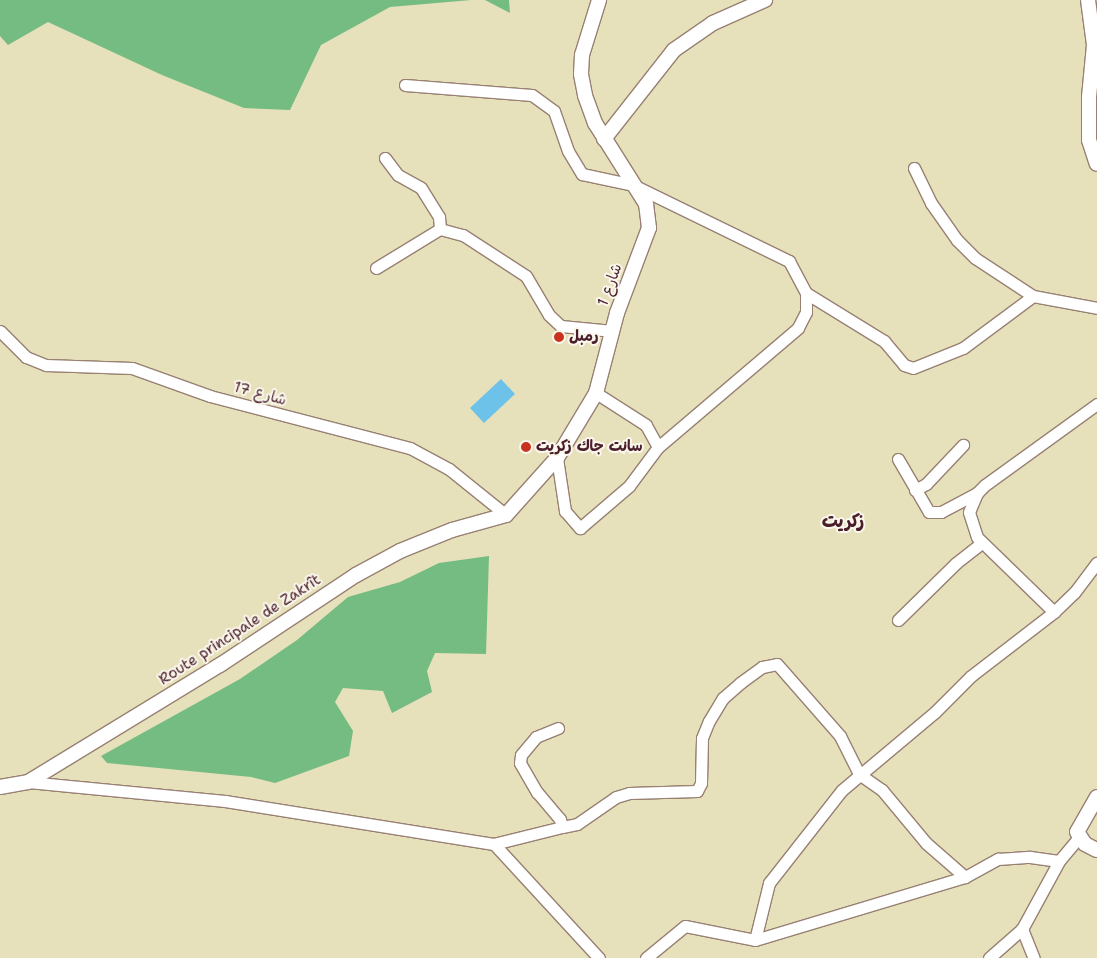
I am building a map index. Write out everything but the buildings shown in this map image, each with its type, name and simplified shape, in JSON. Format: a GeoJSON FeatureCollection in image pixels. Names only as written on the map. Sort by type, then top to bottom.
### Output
{"type":"FeatureCollection","features":[{"type":"Feature","properties":{"kind":"street"},"geometry":{"type":"LineString","coordinates":[[599,0],[587,30],[581,74],[587,105],[604,139],[674,50],[720,19],[765,0]]}},
{"type":"Feature","properties":{"kind":"street"},"geometry":{"type":"LineString","coordinates":[[1088,0],[1094,44],[1089,97],[1089,140],[1097,164]]}},
{"type":"Feature","properties":{"kind":"street"},"geometry":{"type":"LineString","coordinates":[[405,85],[532,94],[554,111],[568,151],[582,174],[633,185],[789,261],[806,293],[806,312],[798,328],[658,447],[629,486],[580,528],[565,511],[557,458]]}},
{"type":"Feature","properties":{"kind":"street","name":"شارع 1"},"geometry":{"type":"LineString","coordinates":[[506,514],[557,458],[596,393],[613,331],[649,228],[646,204],[604,139]]}},
{"type":"Feature","properties":{"kind":"street"},"geometry":{"type":"LineString","coordinates":[[385,158],[398,175],[420,188],[439,217],[440,229]]}},
{"type":"Feature","properties":{"kind":"street"},"geometry":{"type":"LineString","coordinates":[[914,168],[931,204],[957,240],[975,258],[1033,296],[1097,308]]}},
{"type":"Feature","properties":{"kind":"street"},"geometry":{"type":"LineString","coordinates":[[376,268],[440,229],[463,235],[526,276],[549,315],[561,326],[613,331]]}},
{"type":"Feature","properties":{"kind":"street"},"geometry":{"type":"LineString","coordinates":[[806,293],[884,340],[904,365],[913,368],[963,348],[1033,296]]}},
{"type":"Feature","properties":{"kind":"street","name":"شارع 17"},"geometry":{"type":"LineString","coordinates":[[0,331],[26,357],[46,364],[132,368],[210,396],[410,448],[449,469],[506,514]]}},
{"type":"Feature","properties":{"kind":"street"},"geometry":{"type":"LineString","coordinates":[[596,393],[646,425],[658,447]]}},
{"type":"Feature","properties":{"kind":"street"},"geometry":{"type":"LineString","coordinates":[[898,459],[928,512],[941,512],[977,493],[1097,404]]}},
{"type":"Feature","properties":{"kind":"street"},"geometry":{"type":"LineString","coordinates":[[915,490],[926,484],[963,445]]}},
{"type":"Feature","properties":{"kind":"street"},"geometry":{"type":"LineString","coordinates":[[977,493],[969,512],[970,522],[982,543],[1054,612]]}},
{"type":"Feature","properties":{"kind":"street","name":"Route principale de Zakrît"},"geometry":{"type":"LineString","coordinates":[[0,787],[28,782],[220,665],[356,575],[434,537],[506,514]]}},
{"type":"Feature","properties":{"kind":"street"},"geometry":{"type":"LineString","coordinates":[[898,620],[939,578],[982,543]]}},
{"type":"Feature","properties":{"kind":"street"},"geometry":{"type":"LineString","coordinates":[[755,940],[768,883],[819,816],[859,774],[935,712],[971,676],[1054,612],[1074,594],[1097,563]]}},
{"type":"Feature","properties":{"kind":"street"},"geometry":{"type":"LineString","coordinates":[[28,782],[225,802],[494,844],[578,824],[616,797],[629,793],[698,792],[701,783],[702,738],[709,721],[723,698],[762,667],[777,664],[824,715],[850,751],[859,774],[882,790],[926,843],[965,877]]}},
{"type":"Feature","properties":{"kind":"street"},"geometry":{"type":"LineString","coordinates":[[558,728],[536,737],[521,755],[520,763],[537,792],[562,822],[562,827]]}},
{"type":"Feature","properties":{"kind":"street"},"geometry":{"type":"LineString","coordinates":[[989,958],[1022,929],[1059,861],[1079,837],[1079,824],[1097,797]]}},
{"type":"Feature","properties":{"kind":"street"},"geometry":{"type":"LineString","coordinates":[[1079,837],[1097,850]]}},
{"type":"Feature","properties":{"kind":"street"},"geometry":{"type":"LineString","coordinates":[[494,844],[599,958]]}},
{"type":"Feature","properties":{"kind":"street"},"geometry":{"type":"LineString","coordinates":[[646,958],[685,926],[755,940],[965,877],[998,859],[1030,858],[1059,861]]}},
{"type":"Feature","properties":{"kind":"street"},"geometry":{"type":"LineString","coordinates":[[1022,929],[1034,958]]}},
{"type":"Feature","properties":{"kind":"green space"},"geometry":{"type":"Polygon","coordinates":[[[0,0],[471,0],[390,7],[321,45],[290,110],[244,108],[162,75],[48,22],[8,45],[0,36],[0,0]]]}},
{"type":"Feature","properties":{"kind":"green space"},"geometry":{"type":"Polygon","coordinates":[[[485,0],[509,0],[510,13],[485,0]]]}},
{"type":"Feature","properties":{"kind":"green space"},"geometry":{"type":"Polygon","coordinates":[[[489,556],[486,654],[435,653],[427,671],[432,692],[392,713],[383,691],[343,688],[335,702],[353,731],[349,756],[275,783],[251,777],[107,763],[101,756],[240,679],[297,640],[348,597],[400,582],[439,563],[489,556]]]}},
{"type":"Feature","properties":{"kind":"water"},"geometry":{"type":"Polygon","coordinates":[[[501,379],[515,394],[484,423],[470,408],[501,379]]]}},
{"type":"Feature","properties":{"kind":"place","name":"رمبل"},"geometry":{"type":"Point","coordinates":[559,337]}},
{"type":"Feature","properties":{"kind":"place","name":"سانت جاك زكريت"},"geometry":{"type":"Point","coordinates":[526,447]}},
{"type":"Feature","properties":{"kind":"district","name":"زكريت"},"geometry":{"type":"Point","coordinates":[843,521]}}]}
